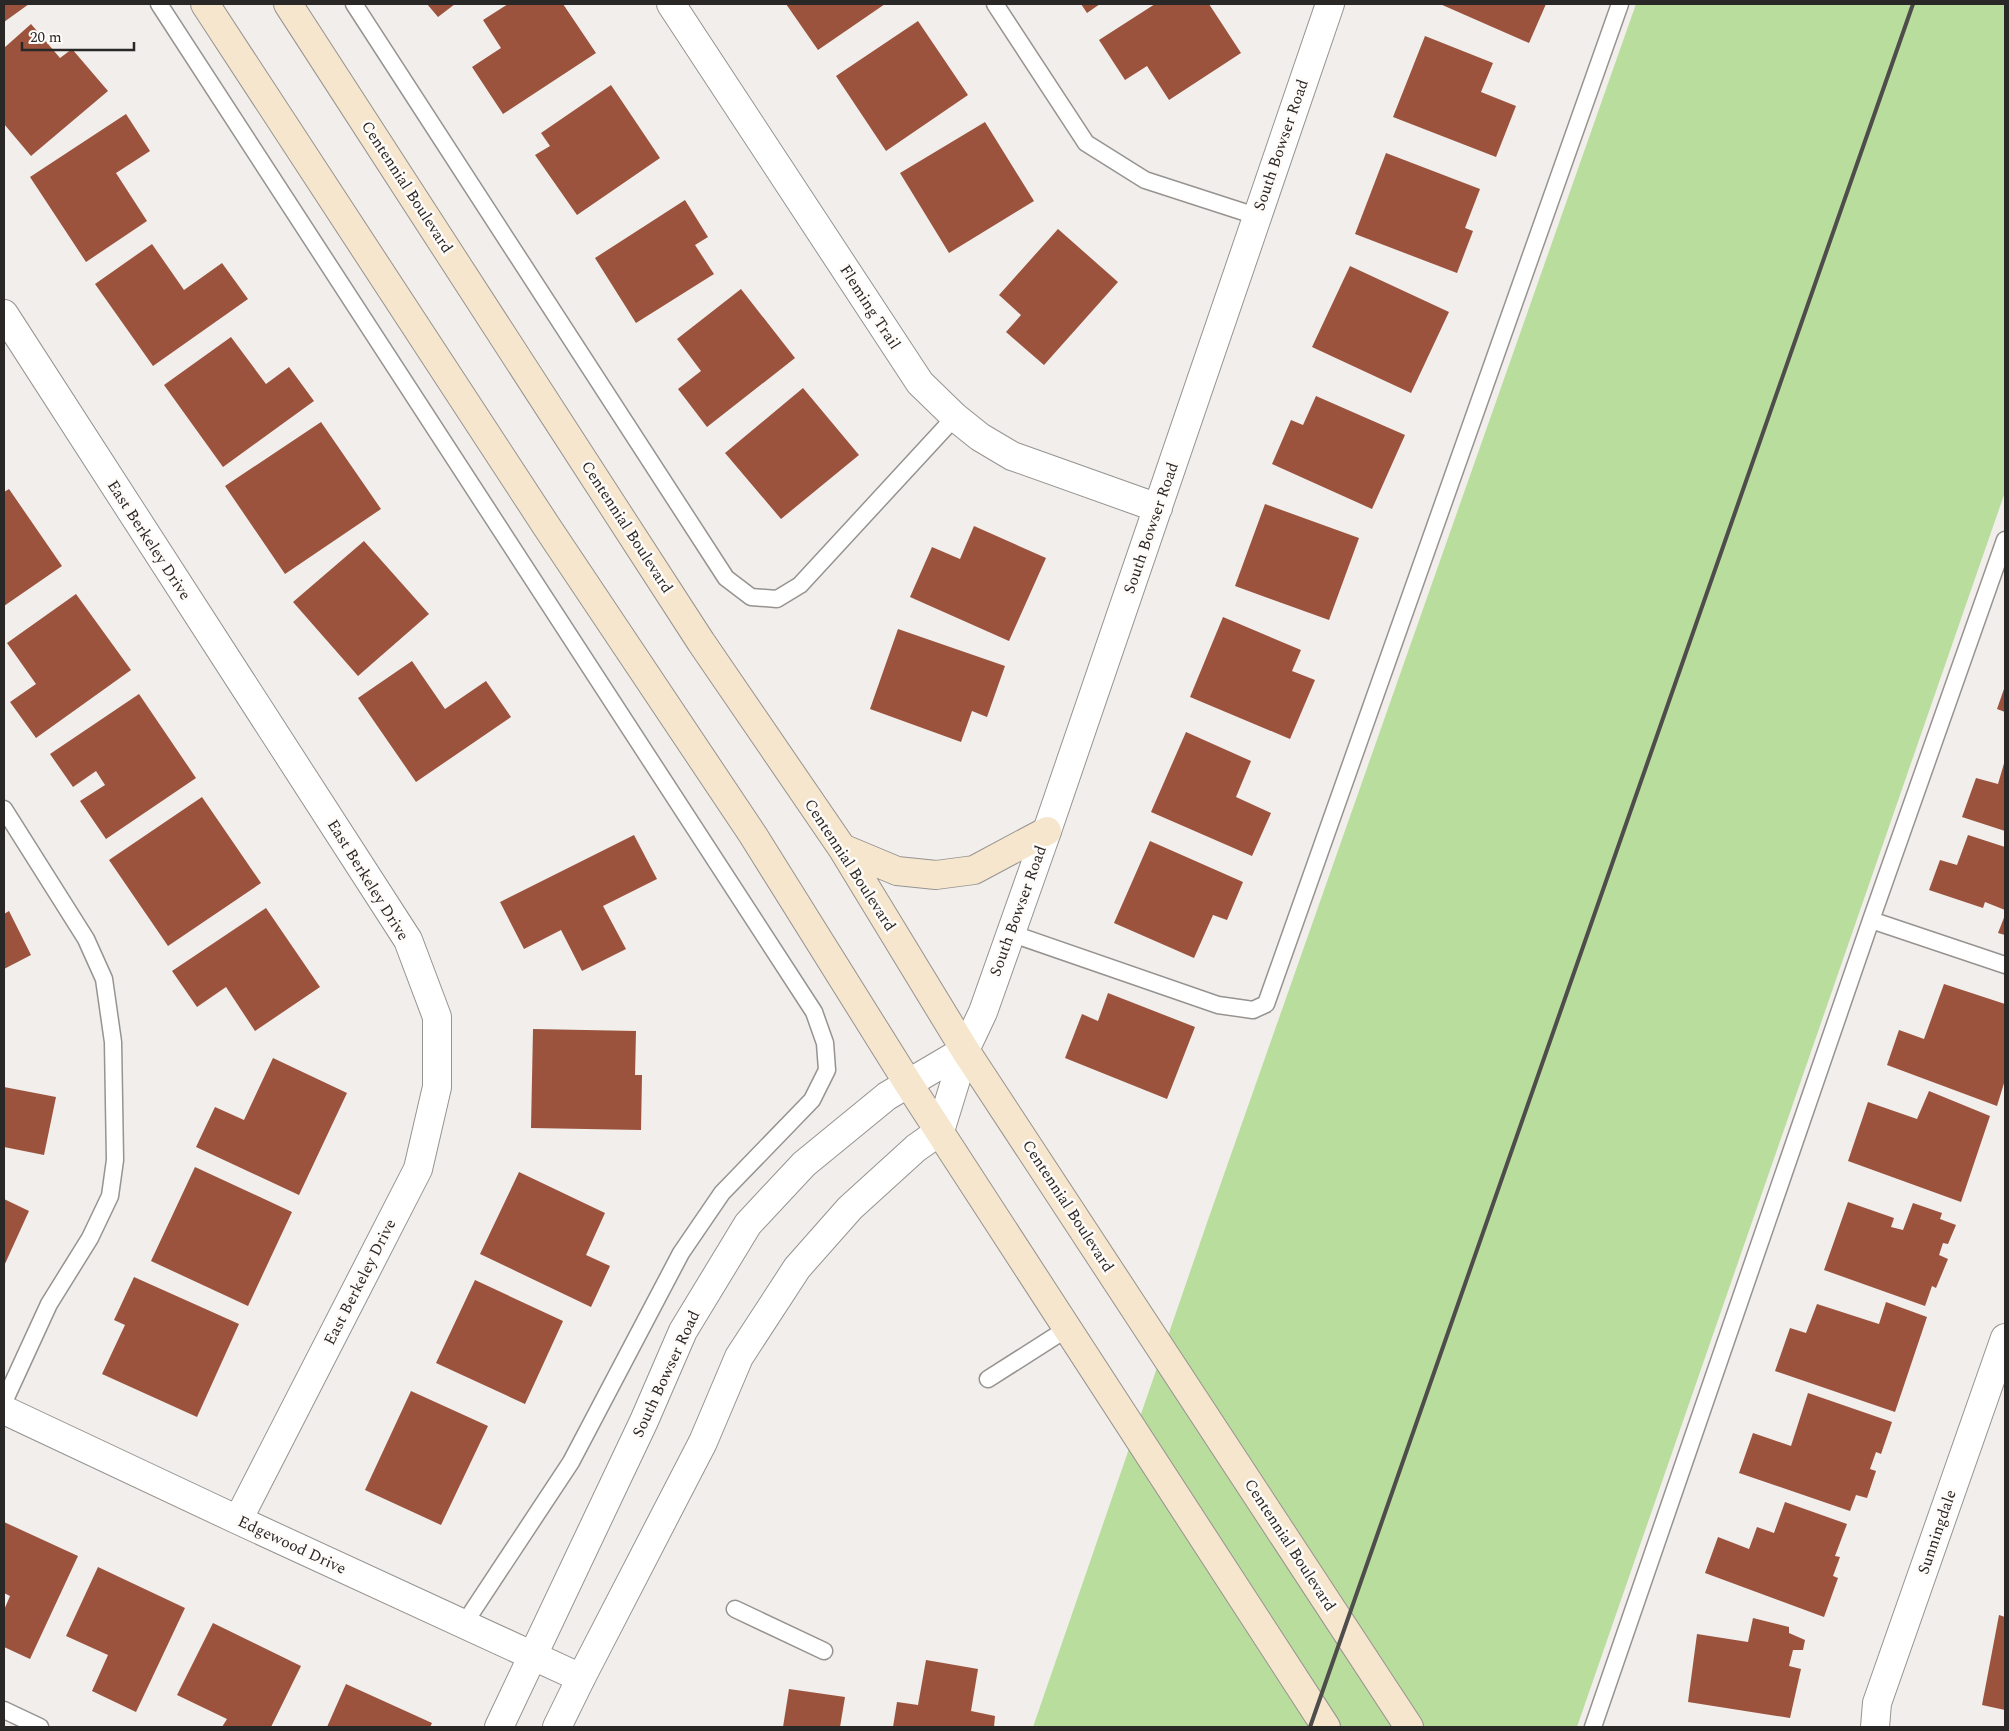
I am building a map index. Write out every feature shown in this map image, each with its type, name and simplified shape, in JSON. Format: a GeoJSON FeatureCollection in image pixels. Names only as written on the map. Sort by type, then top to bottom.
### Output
{"type":"FeatureCollection","features":[{"type":"Feature","properties":{"kind":"main road"},"geometry":{"type":"LineString","coordinates":[[205,4],[547,527],[753,835],[908,1083],[1326,1727]]}},
{"type":"Feature","properties":{"kind":"main road","name":"Centennial Boulevard"},"geometry":{"type":"LineString","coordinates":[[288,4],[702,642],[842,848],[965,1050],[1409,1727]]}},
{"type":"Feature","properties":{"kind":"main road"},"geometry":{"type":"LineString","coordinates":[[842,848],[897,871],[936,875],[974,870],[1047,831]]}},
{"type":"Feature","properties":{"kind":"street","name":"Fleming Trail"},"geometry":{"type":"LineString","coordinates":[[671,4],[920,382],[955,418],[980,437],[1012,456],[1158,508]]}},
{"type":"Feature","properties":{"kind":"street","name":"South Bowser Road"},"geometry":{"type":"LineString","coordinates":[[940,1131],[965,1050],[983,1012],[1047,831],[1330,4]]}},
{"type":"Feature","properties":{"kind":"street","name":"East Berkeley Drive"},"geometry":{"type":"LineString","coordinates":[[4,314],[408,940],[437,1017],[436,1087],[418,1168],[238,1520]]}},
{"type":"Feature","properties":{"kind":"street","name":"South Bowser Road"},"geometry":{"type":"LineString","coordinates":[[499,1727],[644,1421],[683,1331],[748,1224],[804,1164],[887,1096],[965,1050]]}},
{"type":"Feature","properties":{"kind":"street"},"geometry":{"type":"LineString","coordinates":[[558,1727],[581,1678],[703,1442],[740,1357],[797,1268],[850,1208],[916,1148],[940,1131]]}},
{"type":"Feature","properties":{"kind":"street","name":"Sunningdale"},"geometry":{"type":"LineString","coordinates":[[1874,1727],[1877,1703],[2005,1338]]}},
{"type":"Feature","properties":{"kind":"street","name":"Edgewood Drive"},"geometry":{"type":"LineString","coordinates":[[4,1410],[581,1678]]}},
{"type":"Feature","properties":{"kind":"lane"},"geometry":{"type":"LineString","coordinates":[[159,4],[814,1012],[825,1043],[827,1070],[812,1100],[722,1194],[681,1253],[571,1462],[464,1624]]}},
{"type":"Feature","properties":{"kind":"lane"},"geometry":{"type":"LineString","coordinates":[[354,4],[726,578],[751,597],[777,600],[800,585],[955,418]]}},
{"type":"Feature","properties":{"kind":"lane"},"geometry":{"type":"LineString","coordinates":[[995,4],[1086,143],[1145,180],[1256,216]]}},
{"type":"Feature","properties":{"kind":"lane"},"geometry":{"type":"LineString","coordinates":[[1010,933],[1218,1006],[1253,1010],[1266,1004],[1620,4]]}},
{"type":"Feature","properties":{"kind":"lane"},"geometry":{"type":"LineString","coordinates":[[1593,1727],[1871,920],[2005,540]]}},
{"type":"Feature","properties":{"kind":"lane"},"geometry":{"type":"LineString","coordinates":[[4,809],[86,940],[104,979],[113,1042],[115,1160],[110,1196],[90,1238],[49,1304],[4,1402]]}},
{"type":"Feature","properties":{"kind":"lane"},"geometry":{"type":"LineString","coordinates":[[1871,920],[2005,965]]}},
{"type":"Feature","properties":{"kind":"lane"},"geometry":{"type":"LineString","coordinates":[[988,1379],[1068,1328]]}},
{"type":"Feature","properties":{"kind":"lane"},"geometry":{"type":"LineString","coordinates":[[735,1610],[824,1651]]}},
{"type":"Feature","properties":{"kind":"lane"},"geometry":{"type":"LineString","coordinates":[[4,1710],[40,1727]]}},
{"type":"Feature","properties":{"kind":"green space"},"geometry":{"type":"Polygon","coordinates":[[[1636,4],[2005,4],[2005,492],[1577,1727],[1033,1727],[1209,1217],[1636,4]]]}},
{"type":"Feature","properties":{"kind":"building"},"geometry":{"type":"Polygon","coordinates":[[[4,4],[29,4],[4,22],[4,4]]]}},
{"type":"Feature","properties":{"kind":"building"},"geometry":{"type":"Polygon","coordinates":[[[427,4],[455,4],[438,17],[427,4]]]}},
{"type":"Feature","properties":{"kind":"building"},"geometry":{"type":"Polygon","coordinates":[[[508,4],[563,4],[596,53],[503,114],[472,67],[501,48],[483,20],[508,4]]]}},
{"type":"Feature","properties":{"kind":"building"},"geometry":{"type":"Polygon","coordinates":[[[786,4],[885,4],[818,50],[786,4]]]}},
{"type":"Feature","properties":{"kind":"building"},"geometry":{"type":"Polygon","coordinates":[[[1081,4],[1100,4],[1087,13],[1081,4]]]}},
{"type":"Feature","properties":{"kind":"building"},"geometry":{"type":"Polygon","coordinates":[[[1155,4],[1209,4],[1241,53],[1169,100],[1147,66],[1125,80],[1099,40],[1155,4]]]}},
{"type":"Feature","properties":{"kind":"building"},"geometry":{"type":"Polygon","coordinates":[[[1440,4],[1546,4],[1529,43],[1440,4]]]}},
{"type":"Feature","properties":{"kind":"building"},"geometry":{"type":"Polygon","coordinates":[[[918,21],[968,95],[886,151],[836,76],[918,21]]]}},
{"type":"Feature","properties":{"kind":"building"},"geometry":{"type":"Polygon","coordinates":[[[31,24],[60,58],[72,49],[108,91],[31,156],[4,124],[4,48],[31,24]]]}},
{"type":"Feature","properties":{"kind":"building"},"geometry":{"type":"Polygon","coordinates":[[[1425,36],[1493,63],[1481,92],[1516,106],[1496,157],[1393,117],[1425,36]]]}},
{"type":"Feature","properties":{"kind":"building"},"geometry":{"type":"Polygon","coordinates":[[[611,85],[660,158],[577,215],[535,155],[550,146],[541,133],[611,85]]]}},
{"type":"Feature","properties":{"kind":"building"},"geometry":{"type":"Polygon","coordinates":[[[126,114],[150,151],[116,173],[147,221],[86,262],[30,177],[126,114]]]}},
{"type":"Feature","properties":{"kind":"building"},"geometry":{"type":"Polygon","coordinates":[[[985,122],[1034,201],[949,253],[900,173],[985,122]]]}},
{"type":"Feature","properties":{"kind":"building"},"geometry":{"type":"Polygon","coordinates":[[[1386,153],[1480,189],[1465,228],[1473,231],[1457,273],[1355,234],[1386,153]]]}},
{"type":"Feature","properties":{"kind":"building"},"geometry":{"type":"Polygon","coordinates":[[[685,200],[708,237],[695,245],[714,274],[636,323],[595,258],[685,200]]]}},
{"type":"Feature","properties":{"kind":"building"},"geometry":{"type":"Polygon","coordinates":[[[1058,229],[1118,282],[1044,365],[1006,332],[1021,315],[999,295],[1058,229]]]}},
{"type":"Feature","properties":{"kind":"building"},"geometry":{"type":"Polygon","coordinates":[[[152,244],[184,290],[222,263],[248,299],[153,366],[95,284],[152,244]]]}},
{"type":"Feature","properties":{"kind":"building"},"geometry":{"type":"Polygon","coordinates":[[[1350,266],[1449,312],[1411,393],[1312,347],[1350,266]]]}},
{"type":"Feature","properties":{"kind":"building"},"geometry":{"type":"Polygon","coordinates":[[[741,289],[795,358],[707,427],[678,389],[701,371],[677,339],[741,289]]]}},
{"type":"Feature","properties":{"kind":"building"},"geometry":{"type":"Polygon","coordinates":[[[231,337],[266,384],[289,367],[314,401],[223,467],[164,385],[231,337]]]}},
{"type":"Feature","properties":{"kind":"building"},"geometry":{"type":"Polygon","coordinates":[[[803,388],[859,455],[781,519],[725,453],[803,388]]]}},
{"type":"Feature","properties":{"kind":"building"},"geometry":{"type":"Polygon","coordinates":[[[1316,396],[1405,435],[1372,509],[1272,464],[1291,420],[1303,425],[1316,396]]]}},
{"type":"Feature","properties":{"kind":"building"},"geometry":{"type":"Polygon","coordinates":[[[321,422],[381,509],[285,574],[225,486],[321,422]]]}},
{"type":"Feature","properties":{"kind":"building"},"geometry":{"type":"Polygon","coordinates":[[[9,489],[62,566],[4,606],[4,492],[9,489]]]}},
{"type":"Feature","properties":{"kind":"building"},"geometry":{"type":"Polygon","coordinates":[[[1265,504],[1359,538],[1329,620],[1235,586],[1265,504]]]}},
{"type":"Feature","properties":{"kind":"building"},"geometry":{"type":"Polygon","coordinates":[[[974,526],[1046,558],[1009,641],[910,597],[932,547],[960,559],[974,526]]]}},
{"type":"Feature","properties":{"kind":"building"},"geometry":{"type":"Polygon","coordinates":[[[364,541],[429,614],[358,676],[293,602],[364,541]]]}},
{"type":"Feature","properties":{"kind":"building"},"geometry":{"type":"Polygon","coordinates":[[[76,594],[131,670],[36,738],[10,702],[36,684],[7,643],[76,594]]]}},
{"type":"Feature","properties":{"kind":"building"},"geometry":{"type":"Polygon","coordinates":[[[1223,617],[1301,650],[1292,671],[1315,680],[1290,739],[1190,697],[1223,617]]]}},
{"type":"Feature","properties":{"kind":"building"},"geometry":{"type":"Polygon","coordinates":[[[898,629],[1005,666],[987,717],[972,711],[961,742],[870,709],[898,629]]]}},
{"type":"Feature","properties":{"kind":"building"},"geometry":{"type":"Polygon","coordinates":[[[412,661],[445,709],[486,681],[511,717],[416,782],[358,698],[412,661]]]}},
{"type":"Feature","properties":{"kind":"building"},"geometry":{"type":"Polygon","coordinates":[[[2005,686],[2005,712],[1997,709],[2005,686]]]}},
{"type":"Feature","properties":{"kind":"building"},"geometry":{"type":"Polygon","coordinates":[[[139,694],[196,778],[106,839],[80,801],[105,785],[96,771],[73,787],[50,754],[139,694]]]}},
{"type":"Feature","properties":{"kind":"building"},"geometry":{"type":"Polygon","coordinates":[[[1186,732],[1251,761],[1236,797],[1271,813],[1252,856],[1151,812],[1186,732]]]}},
{"type":"Feature","properties":{"kind":"building"},"geometry":{"type":"Polygon","coordinates":[[[2005,760],[2005,831],[1962,817],[1976,778],[1998,784],[2005,760]]]}},
{"type":"Feature","properties":{"kind":"building"},"geometry":{"type":"Polygon","coordinates":[[[202,797],[261,883],[168,946],[109,860],[202,797]]]}},
{"type":"Feature","properties":{"kind":"building"},"geometry":{"type":"Polygon","coordinates":[[[634,835],[657,879],[603,906],[626,949],[582,971],[561,930],[524,949],[500,902],[634,835]]]}},
{"type":"Feature","properties":{"kind":"building"},"geometry":{"type":"Polygon","coordinates":[[[1968,835],[2005,847],[2005,910],[1985,902],[1983,908],[1929,890],[1940,860],[1957,865],[1968,835]]]}},
{"type":"Feature","properties":{"kind":"building"},"geometry":{"type":"Polygon","coordinates":[[[1150,841],[1243,882],[1227,920],[1213,915],[1194,958],[1114,923],[1150,841]]]}},
{"type":"Feature","properties":{"kind":"building"},"geometry":{"type":"Polygon","coordinates":[[[266,908],[320,987],[255,1031],[226,987],[197,1007],[172,971],[266,908]]]}},
{"type":"Feature","properties":{"kind":"building"},"geometry":{"type":"Polygon","coordinates":[[[9,911],[31,955],[4,969],[4,914],[9,911]]]}},
{"type":"Feature","properties":{"kind":"building"},"geometry":{"type":"Polygon","coordinates":[[[2005,915],[2005,935],[1998,933],[2005,915]]]}},
{"type":"Feature","properties":{"kind":"building"},"geometry":{"type":"Polygon","coordinates":[[[1944,984],[2005,1004],[2005,1080],[1997,1106],[1887,1065],[1899,1030],[1924,1039],[1944,984]]]}},
{"type":"Feature","properties":{"kind":"building"},"geometry":{"type":"Polygon","coordinates":[[[1108,993],[1195,1027],[1167,1099],[1065,1058],[1082,1014],[1098,1021],[1108,993]]]}},
{"type":"Feature","properties":{"kind":"building"},"geometry":{"type":"Polygon","coordinates":[[[533,1029],[636,1031],[635,1075],[642,1075],[641,1130],[531,1128],[533,1029]]]}},
{"type":"Feature","properties":{"kind":"building"},"geometry":{"type":"Polygon","coordinates":[[[273,1058],[347,1093],[299,1195],[196,1147],[215,1107],[244,1120],[273,1058]]]}},
{"type":"Feature","properties":{"kind":"building"},"geometry":{"type":"Polygon","coordinates":[[[4,1087],[56,1097],[44,1155],[4,1147],[4,1087]]]}},
{"type":"Feature","properties":{"kind":"building"},"geometry":{"type":"Polygon","coordinates":[[[1929,1091],[1990,1116],[1961,1202],[1848,1161],[1868,1102],[1917,1119],[1929,1091]]]}},
{"type":"Feature","properties":{"kind":"building"},"geometry":{"type":"Polygon","coordinates":[[[195,1167],[292,1212],[248,1306],[151,1261],[195,1167]]]}},
{"type":"Feature","properties":{"kind":"building"},"geometry":{"type":"Polygon","coordinates":[[[519,1172],[605,1213],[586,1255],[610,1266],[591,1307],[480,1254],[519,1172]]]}},
{"type":"Feature","properties":{"kind":"building"},"geometry":{"type":"Polygon","coordinates":[[[4,1199],[29,1211],[4,1266],[4,1199]]]}},
{"type":"Feature","properties":{"kind":"building"},"geometry":{"type":"Polygon","coordinates":[[[1848,1202],[1894,1218],[1891,1227],[1903,1230],[1913,1203],[1942,1213],[1940,1219],[1956,1225],[1948,1244],[1943,1243],[1939,1255],[1948,1259],[1936,1288],[1932,1286],[1925,1306],[1824,1270],[1848,1202]]]}},
{"type":"Feature","properties":{"kind":"building"},"geometry":{"type":"Polygon","coordinates":[[[134,1277],[239,1324],[197,1417],[102,1374],[125,1325],[114,1320],[134,1277]]]}},
{"type":"Feature","properties":{"kind":"building"},"geometry":{"type":"Polygon","coordinates":[[[475,1280],[563,1321],[525,1404],[436,1363],[475,1280]]]}},
{"type":"Feature","properties":{"kind":"building"},"geometry":{"type":"Polygon","coordinates":[[[1886,1302],[1927,1317],[1895,1412],[1775,1371],[1790,1328],[1806,1333],[1817,1304],[1879,1324],[1886,1302]]]}},
{"type":"Feature","properties":{"kind":"building"},"geometry":{"type":"Polygon","coordinates":[[[411,1391],[488,1426],[441,1525],[365,1490],[411,1391]]]}},
{"type":"Feature","properties":{"kind":"building"},"geometry":{"type":"Polygon","coordinates":[[[1808,1393],[1892,1422],[1881,1454],[1876,1452],[1870,1469],[1876,1471],[1867,1498],[1856,1495],[1850,1511],[1739,1473],[1753,1433],[1791,1446],[1808,1393]]]}},
{"type":"Feature","properties":{"kind":"building"},"geometry":{"type":"Polygon","coordinates":[[[1785,1502],[1847,1524],[1835,1556],[1840,1557],[1833,1576],[1838,1578],[1824,1617],[1705,1573],[1718,1537],[1749,1549],[1757,1527],[1774,1533],[1785,1502]]]}},
{"type":"Feature","properties":{"kind":"building"},"geometry":{"type":"Polygon","coordinates":[[[4,1522],[78,1556],[30,1659],[4,1647],[4,1610],[10,1596],[4,1593],[4,1522]]]}},
{"type":"Feature","properties":{"kind":"building"},"geometry":{"type":"Polygon","coordinates":[[[98,1567],[185,1608],[136,1712],[92,1691],[108,1655],[66,1636],[98,1567]]]}},
{"type":"Feature","properties":{"kind":"building"},"geometry":{"type":"Polygon","coordinates":[[[1999,1615],[2005,1617],[2005,1710],[1982,1705],[1999,1615]]]}},
{"type":"Feature","properties":{"kind":"building"},"geometry":{"type":"Polygon","coordinates":[[[1753,1618],[1789,1627],[1789,1633],[1805,1640],[1803,1650],[1793,1650],[1789,1666],[1801,1669],[1790,1718],[1688,1702],[1697,1634],[1748,1642],[1753,1618]]]}},
{"type":"Feature","properties":{"kind":"building"},"geometry":{"type":"Polygon","coordinates":[[[213,1623],[301,1666],[271,1727],[222,1727],[227,1719],[177,1695],[213,1623]]]}},
{"type":"Feature","properties":{"kind":"building"},"geometry":{"type":"Polygon","coordinates":[[[926,1660],[978,1669],[971,1711],[995,1716],[994,1727],[893,1727],[897,1702],[918,1705],[926,1660]]]}},
{"type":"Feature","properties":{"kind":"building"},"geometry":{"type":"Polygon","coordinates":[[[346,1684],[432,1723],[430,1727],[327,1727],[346,1684]]]}},
{"type":"Feature","properties":{"kind":"building"},"geometry":{"type":"Polygon","coordinates":[[[789,1689],[845,1697],[840,1727],[783,1727],[789,1689]]]}},
{"type":"Feature","properties":{"kind":"railway"},"geometry":{"type":"LineString","coordinates":[[1310,1727],[1913,4]]}}]}
